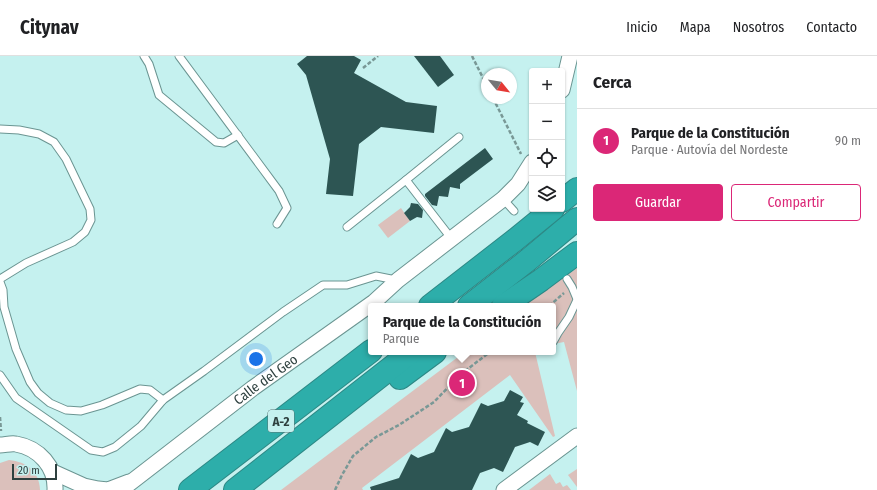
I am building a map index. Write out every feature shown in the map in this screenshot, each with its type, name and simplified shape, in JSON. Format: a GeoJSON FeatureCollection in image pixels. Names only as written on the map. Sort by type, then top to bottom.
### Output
{"type":"FeatureCollection","features":[{"type":"Feature","properties":{"kind":"highway"},"geometry":{"type":"LineString","coordinates":[[565,199],[577,189]]}},
{"type":"Feature","properties":{"kind":"highway"},"geometry":{"type":"LineString","coordinates":[[434,303],[549,212]]}},
{"type":"Feature","properties":{"kind":"highway"},"geometry":{"type":"LineString","coordinates":[[473,303],[577,220]]}},
{"type":"Feature","properties":{"kind":"highway"},"geometry":{"type":"LineString","coordinates":[[507,303],[577,253]]}},
{"type":"Feature","properties":{"kind":"highway","name":"A-2"},"geometry":{"type":"LineString","coordinates":[[190,490],[368,353]]}},
{"type":"Feature","properties":{"kind":"highway","name":"A-2"},"geometry":{"type":"LineString","coordinates":[[235,490],[407,355]]}},
{"type":"Feature","properties":{"kind":"highway"},"geometry":{"type":"LineString","coordinates":[[291,447],[371,399],[431,355]]}},
{"type":"Feature","properties":{"kind":"street"},"geometry":{"type":"LineString","coordinates":[[565,77],[570,56]]}},
{"type":"Feature","properties":{"kind":"street","name":"Calle del Geo"},"geometry":{"type":"LineString","coordinates":[[373,303],[398,280],[503,199],[518,184],[529,167]]}},
{"type":"Feature","properties":{"kind":"street","name":"Calle del Geo"},"geometry":{"type":"LineString","coordinates":[[121,490],[253,388],[368,306]]}},
{"type":"Feature","properties":{"kind":"street"},"geometry":{"type":"LineString","coordinates":[[504,490],[577,436]]}},
{"type":"Feature","properties":{"kind":"street"},"geometry":{"type":"LineString","coordinates":[[1,438],[14,444],[30,448],[44,458],[53,472],[56,490]]}},
{"type":"Feature","properties":{"kind":"street","name":"Calle del Geo"},"geometry":{"type":"LineString","coordinates":[[53,472],[84,486],[108,490],[134,480]]}},
{"type":"Feature","properties":{"kind":"lane"},"geometry":{"type":"LineString","coordinates":[[144,56],[149,64],[159,95],[216,142],[224,143],[238,135]]}},
{"type":"Feature","properties":{"kind":"lane"},"geometry":{"type":"LineString","coordinates":[[179,56],[279,191],[287,208],[277,224]]}},
{"type":"Feature","properties":{"kind":"lane"},"geometry":{"type":"LineString","coordinates":[[0,129],[19,130],[39,134],[54,142],[66,159],[90,209],[91,220],[85,232],[74,242],[26,262],[0,281],[3,290],[4,307],[16,349],[30,382],[38,393],[50,403],[66,410],[81,411],[102,405],[140,389],[150,390],[163,400]]}},
{"type":"Feature","properties":{"kind":"lane"},"geometry":{"type":"LineString","coordinates":[[347,227],[459,137]]}},
{"type":"Feature","properties":{"kind":"lane"},"geometry":{"type":"LineString","coordinates":[[406,180],[451,238]]}},
{"type":"Feature","properties":{"kind":"lane"},"geometry":{"type":"LineString","coordinates":[[503,199],[514,211]]}},
{"type":"Feature","properties":{"kind":"lane"},"geometry":{"type":"LineString","coordinates":[[0,375],[16,398],[91,450],[103,452],[115,447],[140,426],[163,400],[283,312],[323,285],[347,285],[376,276],[398,280]]}},
{"type":"Feature","properties":{"kind":"lane"},"geometry":{"type":"LineString","coordinates":[[556,337],[569,317],[577,300],[567,279]]}},
{"type":"Feature","properties":{"kind":"path"},"geometry":{"type":"LineString","coordinates":[[363,68],[378,56]]}},
{"type":"Feature","properties":{"kind":"path"},"geometry":{"type":"LineString","coordinates":[[472,56],[481,74]]}},
{"type":"Feature","properties":{"kind":"path"},"geometry":{"type":"LineString","coordinates":[[496,104],[529,163]]}},
{"type":"Feature","properties":{"kind":"path"},"geometry":{"type":"LineString","coordinates":[[335,490],[353,456],[376,437],[399,425],[434,402],[461,374],[486,355]]}},
{"type":"Feature","properties":{"kind":"path"},"geometry":{"type":"LineString","coordinates":[[0,417],[1,438]]}},
{"type":"Feature","properties":{"kind":"shaded area"},"geometry":{"type":"Polygon","coordinates":[[[401,208],[410,221],[388,238],[378,225],[401,208]]]}},
{"type":"Feature","properties":{"kind":"shaded area"},"geometry":{"type":"Polygon","coordinates":[[[577,268],[577,391],[564,342],[556,343],[556,303],[528,303],[577,268]]]}},
{"type":"Feature","properties":{"kind":"shaded area"},"geometry":{"type":"Polygon","coordinates":[[[460,355],[536,355],[555,436],[553,437],[510,375],[362,488],[363,490],[281,490],[460,355]]]}},
{"type":"Feature","properties":{"kind":"shaded area"},"geometry":{"type":"Polygon","coordinates":[[[9,460],[26,465],[31,469],[37,478],[40,490],[0,490],[0,463],[9,460]]]}},
{"type":"Feature","properties":{"kind":"shaded area"},"geometry":{"type":"Polygon","coordinates":[[[577,469],[577,487],[568,475],[577,469]]]}},
{"type":"Feature","properties":{"kind":"shaded area"},"geometry":{"type":"Polygon","coordinates":[[[550,474],[556,484],[560,482],[563,487],[567,485],[571,490],[529,490],[550,474]]]}},
{"type":"Feature","properties":{"kind":"building"},"geometry":{"type":"Polygon","coordinates":[[[307,56],[354,56],[361,60],[354,73],[406,102],[437,106],[434,133],[381,127],[359,144],[353,196],[326,194],[330,159],[306,75],[297,64],[307,56]]]}},
{"type":"Feature","properties":{"kind":"building"},"geometry":{"type":"Polygon","coordinates":[[[414,56],[440,56],[454,75],[438,87],[414,56]]]}},
{"type":"Feature","properties":{"kind":"building"},"geometry":{"type":"Polygon","coordinates":[[[485,148],[493,159],[460,184],[460,189],[450,187],[448,197],[439,196],[437,206],[432,205],[425,194],[485,148]]]}},
{"type":"Feature","properties":{"kind":"building"},"geometry":{"type":"Polygon","coordinates":[[[411,203],[418,204],[423,210],[422,218],[417,217],[410,221],[404,213],[410,207],[411,203]]]}},
{"type":"Feature","properties":{"kind":"building"},"geometry":{"type":"Polygon","coordinates":[[[510,390],[523,397],[520,402],[524,403],[517,415],[528,421],[527,423],[545,432],[538,446],[530,442],[515,447],[503,472],[494,468],[480,473],[472,490],[371,490],[370,487],[399,478],[411,454],[418,458],[434,452],[446,428],[452,432],[469,427],[481,403],[488,406],[504,401],[510,390]]]}},
{"type":"Feature","properties":{"kind":"place","name":"Parque de la Constitución"},"geometry":{"type":"Point","coordinates":[462,383]}}]}
